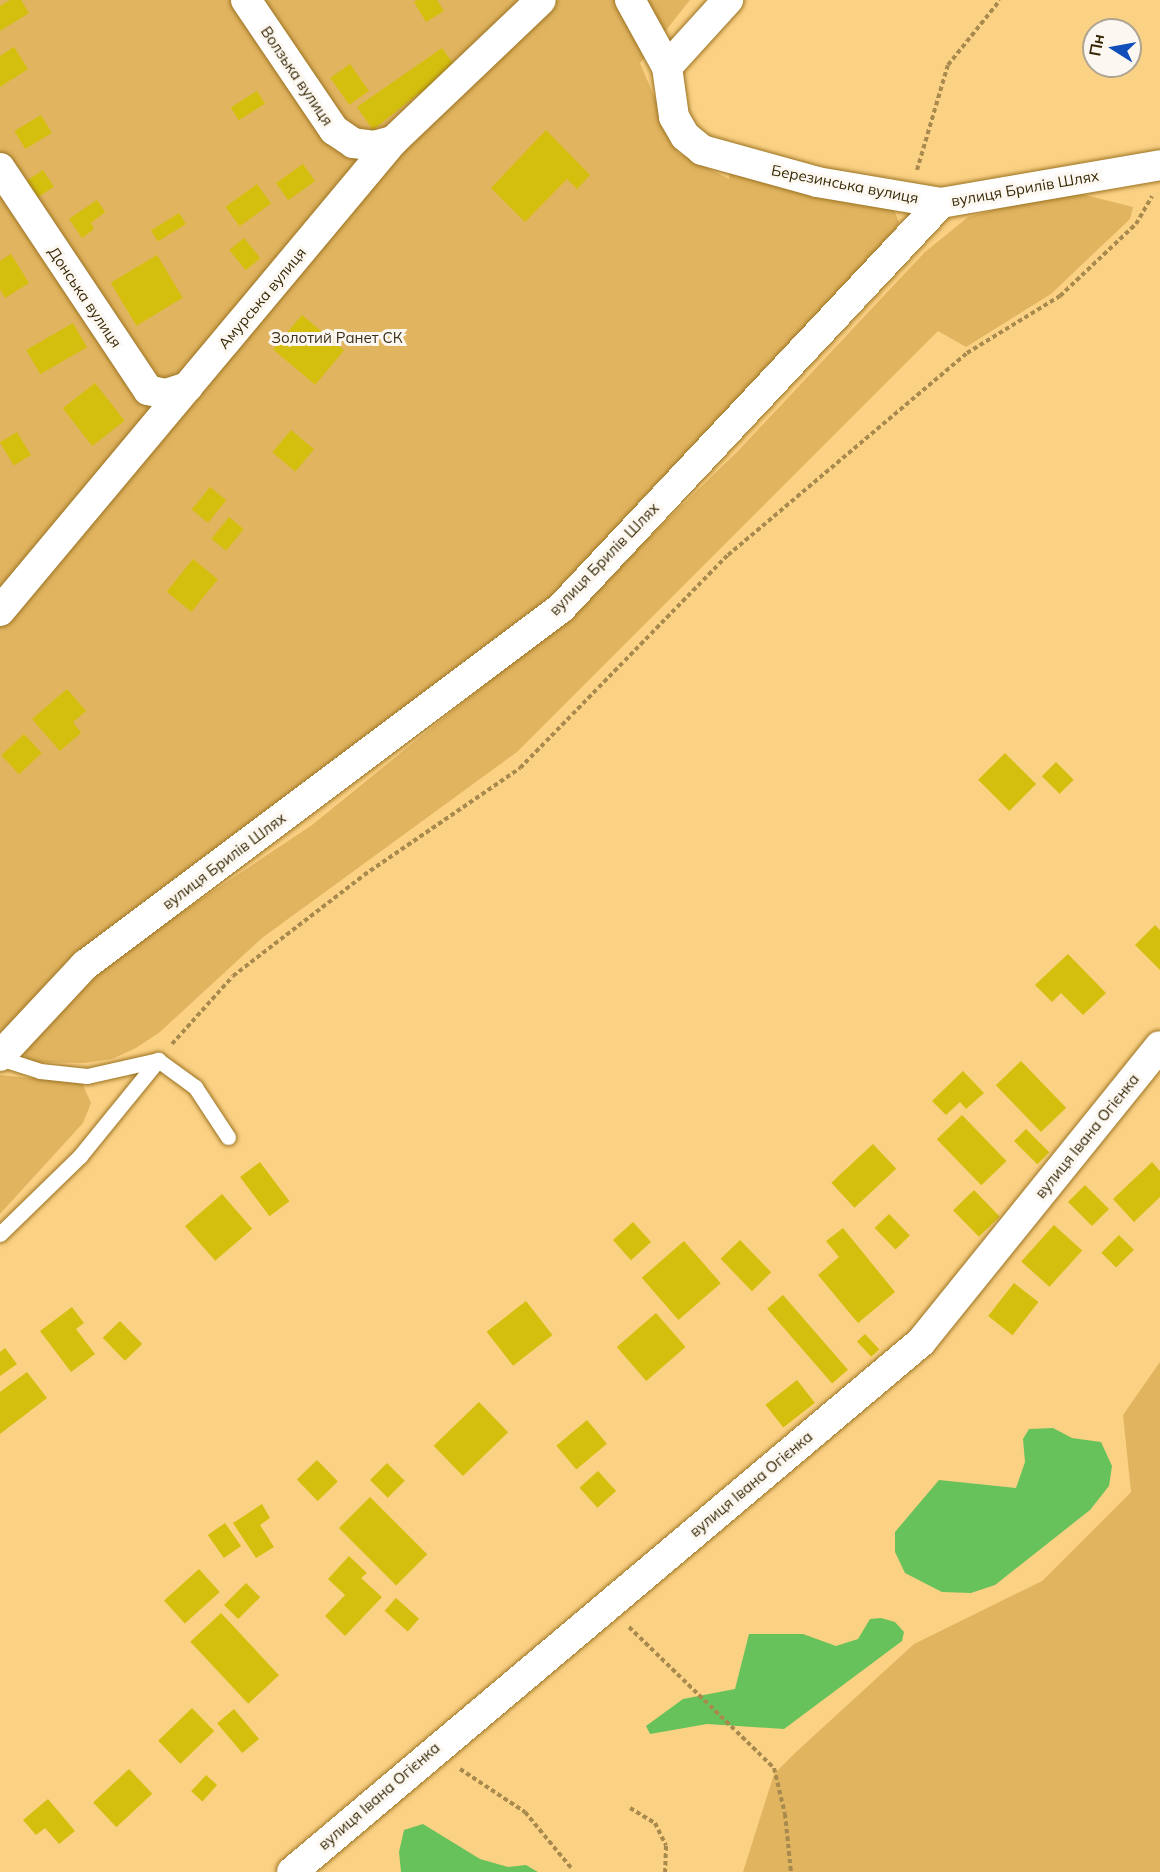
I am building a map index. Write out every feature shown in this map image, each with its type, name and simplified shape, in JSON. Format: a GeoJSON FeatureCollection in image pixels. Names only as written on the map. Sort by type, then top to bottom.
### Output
{"type":"FeatureCollection","features":[{"type":"Feature","properties":{"kind":"street","name":"Волзька вулиця"},"geometry":{"type":"LineString","coordinates":[[246,0],[334,130],[353,143],[374,146],[393,141]]}},
{"type":"Feature","properties":{"kind":"street","name":"Амурська вулиця"},"geometry":{"type":"LineString","coordinates":[[0,611],[393,141],[541,0]]}},
{"type":"Feature","properties":{"kind":"street","name":"Березинська вулиця"},"geometry":{"type":"LineString","coordinates":[[630,0],[667,67],[674,117],[702,150],[817,182],[941,203]]}},
{"type":"Feature","properties":{"kind":"street"},"geometry":{"type":"LineString","coordinates":[[667,67],[728,0]]}},
{"type":"Feature","properties":{"kind":"street","name":"Донська вулиця"},"geometry":{"type":"LineString","coordinates":[[0,168],[148,390],[165,394],[188,387]]}},
{"type":"Feature","properties":{"kind":"street","name":"вулиця Брилів Шлях"},"geometry":{"type":"LineString","coordinates":[[0,1057],[85,965],[561,608],[941,203],[1158,178]]}},
{"type":"Feature","properties":{"kind":"street","name":"вулиця Івана Огієнка"},"geometry":{"type":"LineString","coordinates":[[292,1872],[432,1750],[921,1342],[1160,1046]]}},
{"type":"Feature","properties":{"kind":"lane"},"geometry":{"type":"LineString","coordinates":[[0,1057],[40,1071],[87,1076],[158,1060],[195,1087],[228,1137]]}},
{"type":"Feature","properties":{"kind":"lane"},"geometry":{"type":"LineString","coordinates":[[0,1234],[80,1156],[158,1060]]}},
{"type":"Feature","properties":{"kind":"path"},"geometry":{"type":"LineString","coordinates":[[909,197],[948,64],[1000,0]]}},
{"type":"Feature","properties":{"kind":"path"},"geometry":{"type":"LineString","coordinates":[[158,1060],[233,976],[364,875],[520,768],[728,555],[967,353],[1060,296],[1136,224],[1158,178]]}},
{"type":"Feature","properties":{"kind":"path"},"geometry":{"type":"LineString","coordinates":[[609,1603],[689,1689],[774,1768],[785,1814],[791,1872]]}},
{"type":"Feature","properties":{"kind":"path"},"geometry":{"type":"LineString","coordinates":[[432,1750],[525,1812],[572,1869]]}},
{"type":"Feature","properties":{"kind":"path"},"geometry":{"type":"LineString","coordinates":[[630,1808],[655,1823],[666,1846],[665,1872]]}},
{"type":"Feature","properties":{"kind":"green space","name":"Золотий Ранет СК"},"geometry":{"type":"Polygon","coordinates":[[[0,0],[690,0],[640,63],[678,153],[729,179],[730,166],[892,205],[899,222],[886,247],[550,605],[43,993],[0,1033],[0,0]]]}},
{"type":"Feature","properties":{"kind":"green space"},"geometry":{"type":"Polygon","coordinates":[[[1069,191],[1133,207],[1130,219],[1051,294],[966,347],[938,331],[517,752],[262,938],[160,1032],[136,1048],[112,1059],[84,1063],[29,1062],[23,1051],[83,978],[312,825],[562,622],[738,451],[925,252],[968,217],[1069,191]]]}},
{"type":"Feature","properties":{"kind":"green space"},"geometry":{"type":"Polygon","coordinates":[[[0,1075],[82,1083],[91,1103],[83,1123],[0,1214],[0,1075]]]}},
{"type":"Feature","properties":{"kind":"green space"},"geometry":{"type":"Polygon","coordinates":[[[1160,1362],[1160,1872],[743,1872],[774,1774],[795,1753],[914,1644],[1042,1581],[1131,1492],[1123,1415],[1160,1362]]]}},
{"type":"Feature","properties":{"kind":"shaded area"},"geometry":{"type":"Polygon","coordinates":[[[1053,1428],[1072,1438],[1101,1442],[1112,1466],[1109,1486],[1090,1510],[995,1585],[971,1593],[942,1592],[905,1573],[895,1552],[895,1532],[939,1480],[1016,1488],[1025,1462],[1023,1439],[1029,1429],[1053,1428]]]}},
{"type":"Feature","properties":{"kind":"shaded area"},"geometry":{"type":"Polygon","coordinates":[[[881,1618],[895,1622],[904,1632],[902,1641],[784,1729],[707,1724],[650,1734],[646,1726],[683,1699],[735,1689],[749,1634],[803,1634],[836,1646],[858,1639],[870,1619],[881,1618]]]}},
{"type":"Feature","properties":{"kind":"shaded area"},"geometry":{"type":"Polygon","coordinates":[[[423,1824],[480,1859],[508,1867],[526,1865],[538,1872],[401,1872],[399,1852],[404,1830],[423,1824]]]}},
{"type":"Feature","properties":{"kind":"building"},"geometry":{"type":"Polygon","coordinates":[[[10,0],[21,0],[29,13],[0,31],[0,6],[10,0]]]}},
{"type":"Feature","properties":{"kind":"building"},"geometry":{"type":"Polygon","coordinates":[[[437,0],[444,11],[426,22],[414,2],[437,0]]]}},
{"type":"Feature","properties":{"kind":"building"},"geometry":{"type":"Polygon","coordinates":[[[14,47],[28,69],[0,87],[0,56],[14,47]]]}},
{"type":"Feature","properties":{"kind":"building"},"geometry":{"type":"Polygon","coordinates":[[[442,48],[458,70],[421,97],[419,93],[373,130],[357,107],[442,48]]]}},
{"type":"Feature","properties":{"kind":"building"},"geometry":{"type":"Polygon","coordinates":[[[350,64],[369,91],[349,105],[330,78],[350,64]]]}},
{"type":"Feature","properties":{"kind":"building"},"geometry":{"type":"Polygon","coordinates":[[[257,91],[265,104],[239,120],[231,107],[257,91]]]}},
{"type":"Feature","properties":{"kind":"building"},"geometry":{"type":"Polygon","coordinates":[[[41,115],[52,133],[25,149],[14,131],[41,115]]]}},
{"type":"Feature","properties":{"kind":"building"},"geometry":{"type":"Polygon","coordinates":[[[546,130],[590,175],[577,189],[567,179],[525,222],[491,188],[546,130]]]}},
{"type":"Feature","properties":{"kind":"building"},"geometry":{"type":"Polygon","coordinates":[[[303,164],[315,181],[288,200],[276,183],[303,164]]]}},
{"type":"Feature","properties":{"kind":"building"},"geometry":{"type":"Polygon","coordinates":[[[43,170],[54,187],[32,201],[21,184],[43,170]]]}},
{"type":"Feature","properties":{"kind":"building"},"geometry":{"type":"Polygon","coordinates":[[[257,184],[271,203],[240,226],[225,207],[257,184]]]}},
{"type":"Feature","properties":{"kind":"building"},"geometry":{"type":"Polygon","coordinates":[[[97,200],[105,212],[91,223],[94,229],[82,238],[69,219],[97,200]]]}},
{"type":"Feature","properties":{"kind":"building"},"geometry":{"type":"Polygon","coordinates":[[[179,213],[186,224],[158,242],[151,230],[179,213]]]}},
{"type":"Feature","properties":{"kind":"building"},"geometry":{"type":"Polygon","coordinates":[[[244,238],[260,258],[246,270],[229,250],[244,238]]]}},
{"type":"Feature","properties":{"kind":"building"},"geometry":{"type":"Polygon","coordinates":[[[11,254],[29,283],[5,298],[0,289],[0,261],[11,254]]]}},
{"type":"Feature","properties":{"kind":"building"},"geometry":{"type":"Polygon","coordinates":[[[157,255],[183,298],[136,326],[111,283],[157,255]]]}},
{"type":"Feature","properties":{"kind":"building"},"geometry":{"type":"Polygon","coordinates":[[[302,315],[344,350],[315,385],[273,349],[302,315]]]}},
{"type":"Feature","properties":{"kind":"building"},"geometry":{"type":"Polygon","coordinates":[[[73,323],[87,347],[40,374],[26,350],[73,323]]]}},
{"type":"Feature","properties":{"kind":"building"},"geometry":{"type":"Polygon","coordinates":[[[95,383],[125,421],[92,446],[63,408],[95,383]]]}},
{"type":"Feature","properties":{"kind":"building"},"geometry":{"type":"Polygon","coordinates":[[[291,430],[314,449],[295,471],[272,452],[291,430]]]}},
{"type":"Feature","properties":{"kind":"building"},"geometry":{"type":"Polygon","coordinates":[[[17,432],[31,455],[14,465],[0,442],[17,432]]]}},
{"type":"Feature","properties":{"kind":"building"},"geometry":{"type":"Polygon","coordinates":[[[210,487],[226,500],[208,523],[192,510],[210,487]]]}},
{"type":"Feature","properties":{"kind":"building"},"geometry":{"type":"Polygon","coordinates":[[[229,517],[244,529],[226,551],[211,539],[229,517]]]}},
{"type":"Feature","properties":{"kind":"building"},"geometry":{"type":"Polygon","coordinates":[[[193,559],[218,579],[191,612],[167,592],[193,559]]]}},
{"type":"Feature","properties":{"kind":"building"},"geometry":{"type":"Polygon","coordinates":[[[67,689],[86,711],[73,722],[81,733],[60,751],[32,719],[67,689]]]}},
{"type":"Feature","properties":{"kind":"building"},"geometry":{"type":"Polygon","coordinates":[[[24,734],[42,753],[19,774],[1,755],[24,734]]]}},
{"type":"Feature","properties":{"kind":"building"},"geometry":{"type":"Polygon","coordinates":[[[1005,753],[1036,784],[1009,811],[978,780],[1005,753]]]}},
{"type":"Feature","properties":{"kind":"building"},"geometry":{"type":"Polygon","coordinates":[[[1056,762],[1074,780],[1060,794],[1042,776],[1056,762]]]}},
{"type":"Feature","properties":{"kind":"building"},"geometry":{"type":"Polygon","coordinates":[[[1155,925],[1160,930],[1160,970],[1135,945],[1155,925]]]}},
{"type":"Feature","properties":{"kind":"building"},"geometry":{"type":"Polygon","coordinates":[[[1068,954],[1106,993],[1083,1015],[1061,993],[1052,1002],[1035,985],[1068,954]]]}},
{"type":"Feature","properties":{"kind":"building"},"geometry":{"type":"Polygon","coordinates":[[[1021,1061],[1066,1108],[1041,1132],[996,1085],[1021,1061]]]}},
{"type":"Feature","properties":{"kind":"building"},"geometry":{"type":"Polygon","coordinates":[[[963,1071],[984,1093],[966,1109],[960,1102],[946,1115],[932,1101],[963,1071]]]}},
{"type":"Feature","properties":{"kind":"building"},"geometry":{"type":"Polygon","coordinates":[[[962,1115],[1006,1161],[981,1185],[937,1139],[962,1115]]]}},
{"type":"Feature","properties":{"kind":"building"},"geometry":{"type":"Polygon","coordinates":[[[1026,1129],[1049,1152],[1037,1164],[1014,1141],[1026,1129]]]}},
{"type":"Feature","properties":{"kind":"building"},"geometry":{"type":"Polygon","coordinates":[[[873,1144],[896,1169],[855,1208],[831,1183],[873,1144]]]}},
{"type":"Feature","properties":{"kind":"building"},"geometry":{"type":"Polygon","coordinates":[[[260,1162],[289,1201],[270,1216],[240,1177],[260,1162]]]}},
{"type":"Feature","properties":{"kind":"building"},"geometry":{"type":"Polygon","coordinates":[[[1152,1162],[1160,1171],[1160,1197],[1134,1222],[1113,1199],[1152,1162]]]}},
{"type":"Feature","properties":{"kind":"building"},"geometry":{"type":"Polygon","coordinates":[[[1085,1185],[1109,1209],[1092,1226],[1068,1202],[1085,1185]]]}},
{"type":"Feature","properties":{"kind":"building"},"geometry":{"type":"Polygon","coordinates":[[[974,1190],[1000,1217],[979,1237],[953,1210],[974,1190]]]}},
{"type":"Feature","properties":{"kind":"building"},"geometry":{"type":"Polygon","coordinates":[[[222,1194],[252,1229],[215,1261],[185,1226],[222,1194]]]}},
{"type":"Feature","properties":{"kind":"building"},"geometry":{"type":"Polygon","coordinates":[[[889,1214],[910,1236],[895,1249],[875,1228],[889,1214]]]}},
{"type":"Feature","properties":{"kind":"building"},"geometry":{"type":"Polygon","coordinates":[[[633,1222],[651,1242],[631,1260],[613,1240],[633,1222]]]}},
{"type":"Feature","properties":{"kind":"building"},"geometry":{"type":"Polygon","coordinates":[[[1054,1225],[1082,1250],[1049,1287],[1021,1261],[1054,1225]]]}},
{"type":"Feature","properties":{"kind":"building"},"geometry":{"type":"Polygon","coordinates":[[[843,1228],[895,1292],[858,1323],[818,1275],[839,1257],[826,1241],[843,1228]]]}},
{"type":"Feature","properties":{"kind":"building"},"geometry":{"type":"Polygon","coordinates":[[[1119,1235],[1134,1250],[1116,1268],[1101,1253],[1119,1235]]]}},
{"type":"Feature","properties":{"kind":"building"},"geometry":{"type":"Polygon","coordinates":[[[740,1240],[771,1272],[752,1291],[721,1259],[740,1240]]]}},
{"type":"Feature","properties":{"kind":"building"},"geometry":{"type":"Polygon","coordinates":[[[684,1241],[721,1283],[678,1320],[642,1278],[684,1241]]]}},
{"type":"Feature","properties":{"kind":"building"},"geometry":{"type":"Polygon","coordinates":[[[1014,1283],[1038,1302],[1013,1335],[988,1316],[1014,1283]]]}},
{"type":"Feature","properties":{"kind":"building"},"geometry":{"type":"Polygon","coordinates":[[[783,1295],[848,1370],[832,1383],[767,1309],[783,1295]]]}},
{"type":"Feature","properties":{"kind":"building"},"geometry":{"type":"Polygon","coordinates":[[[526,1301],[552,1335],[513,1366],[487,1332],[526,1301]]]}},
{"type":"Feature","properties":{"kind":"building"},"geometry":{"type":"Polygon","coordinates":[[[72,1307],[84,1323],[76,1329],[95,1354],[71,1372],[40,1331],[72,1307]]]}},
{"type":"Feature","properties":{"kind":"building"},"geometry":{"type":"Polygon","coordinates":[[[656,1313],[686,1347],[646,1381],[617,1347],[656,1313]]]}},
{"type":"Feature","properties":{"kind":"building"},"geometry":{"type":"Polygon","coordinates":[[[120,1321],[142,1344],[125,1361],[103,1338],[120,1321]]]}},
{"type":"Feature","properties":{"kind":"building"},"geometry":{"type":"Polygon","coordinates":[[[865,1334],[879,1349],[871,1357],[857,1342],[865,1334]]]}},
{"type":"Feature","properties":{"kind":"building"},"geometry":{"type":"Polygon","coordinates":[[[5,1348],[17,1364],[0,1376],[0,1352],[5,1348]]]}},
{"type":"Feature","properties":{"kind":"building"},"geometry":{"type":"Polygon","coordinates":[[[27,1372],[47,1398],[0,1434],[0,1392],[27,1372]]]}},
{"type":"Feature","properties":{"kind":"building"},"geometry":{"type":"Polygon","coordinates":[[[797,1380],[815,1403],[783,1427],[765,1405],[797,1380]]]}},
{"type":"Feature","properties":{"kind":"building"},"geometry":{"type":"Polygon","coordinates":[[[479,1402],[508,1432],[463,1476],[434,1446],[479,1402]]]}},
{"type":"Feature","properties":{"kind":"building"},"geometry":{"type":"Polygon","coordinates":[[[587,1420],[607,1444],[576,1469],[556,1446],[587,1420]]]}},
{"type":"Feature","properties":{"kind":"building"},"geometry":{"type":"Polygon","coordinates":[[[317,1460],[338,1482],[318,1501],[297,1479],[317,1460]]]}},
{"type":"Feature","properties":{"kind":"building"},"geometry":{"type":"Polygon","coordinates":[[[387,1463],[405,1481],[388,1498],[370,1480],[387,1463]]]}},
{"type":"Feature","properties":{"kind":"building"},"geometry":{"type":"Polygon","coordinates":[[[598,1471],[616,1491],[597,1508],[579,1488],[598,1471]]]}},
{"type":"Feature","properties":{"kind":"building"},"geometry":{"type":"Polygon","coordinates":[[[370,1497],[427,1554],[396,1585],[339,1528],[370,1497]]]}},
{"type":"Feature","properties":{"kind":"building"},"geometry":{"type":"Polygon","coordinates":[[[262,1504],[270,1518],[260,1525],[274,1547],[256,1558],[233,1523],[262,1504]]]}},
{"type":"Feature","properties":{"kind":"building"},"geometry":{"type":"Polygon","coordinates":[[[225,1523],[241,1546],[224,1558],[208,1535],[225,1523]]]}},
{"type":"Feature","properties":{"kind":"building"},"geometry":{"type":"Polygon","coordinates":[[[349,1556],[367,1573],[361,1578],[382,1597],[345,1636],[325,1616],[345,1595],[328,1579],[349,1556]]]}},
{"type":"Feature","properties":{"kind":"building"},"geometry":{"type":"Polygon","coordinates":[[[199,1569],[220,1592],[185,1623],[164,1600],[199,1569]]]}},
{"type":"Feature","properties":{"kind":"building"},"geometry":{"type":"Polygon","coordinates":[[[246,1583],[260,1597],[238,1619],[224,1605],[246,1583]]]}},
{"type":"Feature","properties":{"kind":"building"},"geometry":{"type":"Polygon","coordinates":[[[396,1598],[419,1619],[408,1631],[385,1611],[396,1598]]]}},
{"type":"Feature","properties":{"kind":"building"},"geometry":{"type":"Polygon","coordinates":[[[221,1613],[279,1675],[248,1704],[190,1642],[221,1613]]]}},
{"type":"Feature","properties":{"kind":"building"},"geometry":{"type":"Polygon","coordinates":[[[192,1708],[214,1731],[180,1764],[158,1741],[192,1708]]]}},
{"type":"Feature","properties":{"kind":"building"},"geometry":{"type":"Polygon","coordinates":[[[234,1709],[259,1739],[242,1753],[217,1723],[234,1709]]]}},
{"type":"Feature","properties":{"kind":"building"},"geometry":{"type":"Polygon","coordinates":[[[129,1769],[152,1794],[116,1827],[93,1802],[129,1769]]]}},
{"type":"Feature","properties":{"kind":"building"},"geometry":{"type":"Polygon","coordinates":[[[206,1775],[217,1785],[202,1801],[191,1791],[206,1775]]]}},
{"type":"Feature","properties":{"kind":"building"},"geometry":{"type":"Polygon","coordinates":[[[48,1799],[75,1831],[59,1844],[45,1828],[36,1835],[23,1820],[48,1799]]]}}]}
